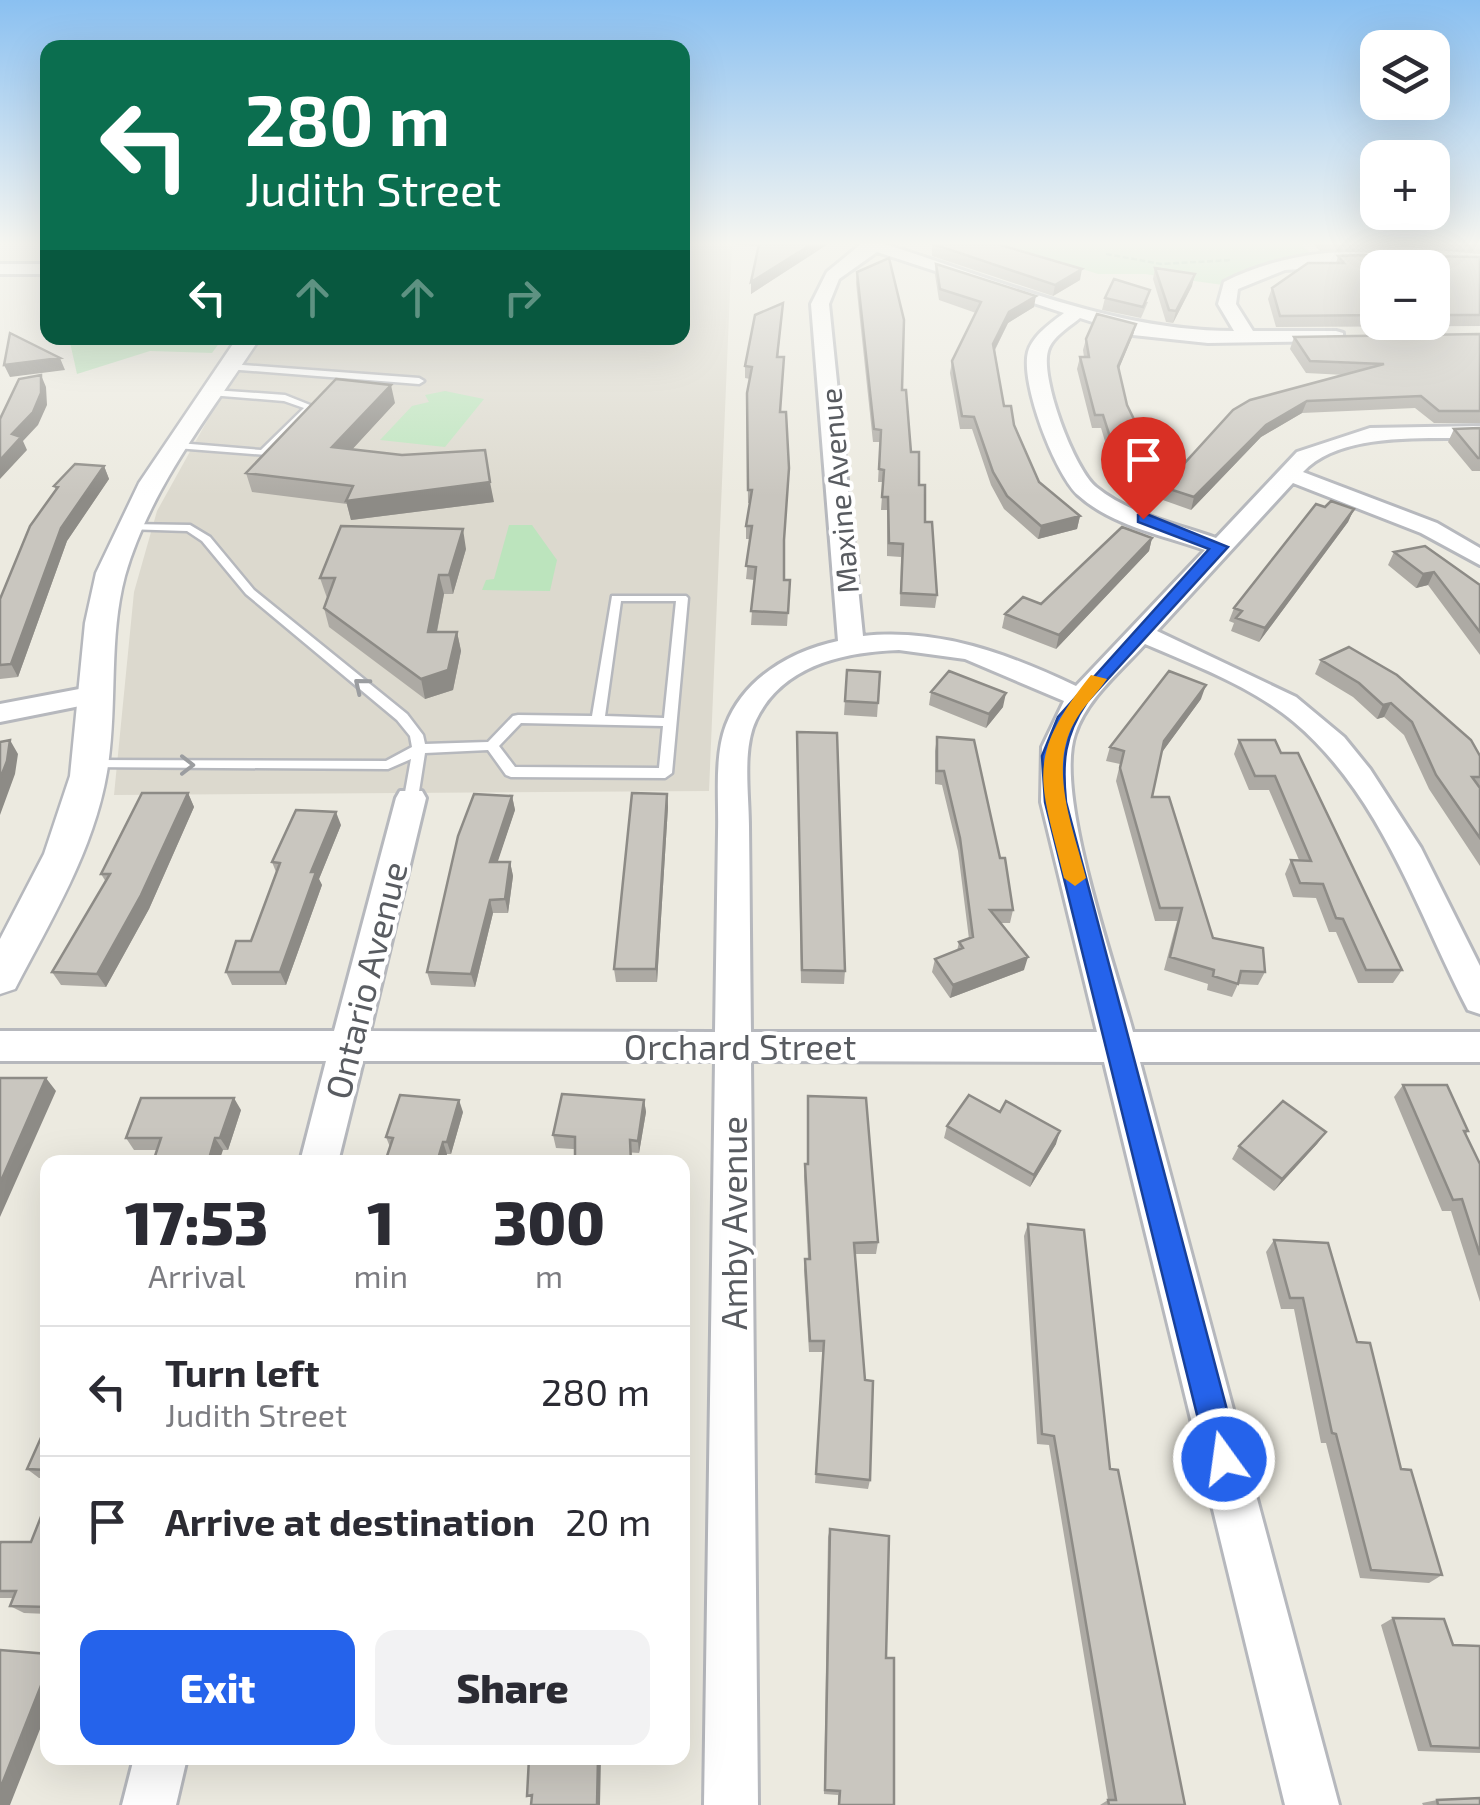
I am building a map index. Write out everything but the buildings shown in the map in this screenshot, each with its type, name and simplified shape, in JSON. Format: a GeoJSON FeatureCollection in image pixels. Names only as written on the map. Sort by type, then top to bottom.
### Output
{"type":"FeatureCollection","features":[{"type":"Feature","properties":{"kind":"street","name":"Maxine Avenue"},"geometry":{"type":"LineString","coordinates":[[822,328],[851,644]]}},
{"type":"Feature","properties":{"kind":"street"},"geometry":{"type":"LineString","coordinates":[[1056,328],[1044,339],[1036,364],[1070,472],[1081,486],[1116,508],[1220,547]]}},
{"type":"Feature","properties":{"kind":"street"},"geometry":{"type":"LineString","coordinates":[[1142,328],[1247,337],[1360,337]]}},
{"type":"Feature","properties":{"kind":"street"},"geometry":{"type":"LineString","coordinates":[[1242,328],[1247,337]]}},
{"type":"Feature","properties":{"kind":"street"},"geometry":{"type":"LineString","coordinates":[[0,977],[71,834],[90,764],[102,604],[128,526],[244,345]]}},
{"type":"Feature","properties":{"kind":"street"},"geometry":{"type":"LineString","coordinates":[[1312,1805],[1056,802],[1052,756],[1064,721],[1080,698],[1305,457],[1342,440],[1412,432],[1480,432]]}},
{"type":"Feature","properties":{"kind":"street"},"geometry":{"type":"LineString","coordinates":[[1288,473],[1382,508],[1480,558]]}},
{"type":"Feature","properties":{"kind":"street"},"geometry":{"type":"LineString","coordinates":[[1141,633],[1281,700],[1350,760],[1380,805],[1480,1000]]}},
{"type":"Feature","properties":{"kind":"street","name":"Amby Avenue"},"geometry":{"type":"LineString","coordinates":[[731,1805],[734,773],[739,724],[754,698],[779,673],[851,644],[924,643],[960,649],[1080,698]]}},
{"type":"Feature","properties":{"kind":"street"},"geometry":{"type":"LineString","coordinates":[[0,713],[95,695]]}},
{"type":"Feature","properties":{"kind":"street","name":"Ontario Avenue"},"geometry":{"type":"LineString","coordinates":[[321,1155],[411,798]]}},
{"type":"Feature","properties":{"kind":"street","name":"Orchard Street"},"geometry":{"type":"LineString","coordinates":[[0,1046],[1480,1046]]}},
{"type":"Feature","properties":{"kind":"street"},"geometry":{"type":"LineString","coordinates":[[149,1805],[159,1765]]}},
{"type":"Feature","properties":{"kind":"lane"},"geometry":{"type":"LineString","coordinates":[[230,367],[325,370],[418,381]]}},
{"type":"Feature","properties":{"kind":"lane"},"geometry":{"type":"LineString","coordinates":[[181,443],[263,453],[310,407],[285,398],[213,394]]}},
{"type":"Feature","properties":{"kind":"lane"},"geometry":{"type":"LineString","coordinates":[[128,526],[190,528],[206,540],[250,592],[402,717],[416,735],[419,749],[411,798]]}},
{"type":"Feature","properties":{"kind":"lane"},"geometry":{"type":"LineString","coordinates":[[492,746],[511,772],[665,773],[682,598],[616,598],[598,720]]}},
{"type":"Feature","properties":{"kind":"lane"},"geometry":{"type":"LineString","coordinates":[[90,764],[388,765],[419,749],[492,746],[518,719],[670,722]]}},
{"type":"Feature","properties":{"kind":"shaded area"},"geometry":{"type":"Polygon","coordinates":[[[690,328],[728,328],[709,791],[114,795],[134,592],[157,511],[249,345],[690,345],[690,328]]]}},
{"type":"Feature","properties":{"kind":"green space"},"geometry":{"type":"Polygon","coordinates":[[[71,345],[218,345],[212,353],[150,351],[77,374],[71,345]]]}},
{"type":"Feature","properties":{"kind":"green space"},"geometry":{"type":"Polygon","coordinates":[[[445,391],[484,399],[445,447],[380,440],[412,406],[429,402],[425,395],[445,391]]]}},
{"type":"Feature","properties":{"kind":"green space"},"geometry":{"type":"Polygon","coordinates":[[[509,525],[532,525],[557,560],[550,591],[482,590],[486,580],[494,579],[509,525]]]}},
{"type":"Feature","properties":{"kind":"slow traffic"},"geometry":{"type":"LineString","coordinates":[[1075,878],[1056,802],[1052,756],[1064,721],[1098,679]]}},
{"type":"Feature","properties":{"kind":"route"},"geometry":{"type":"LineString","coordinates":[[1143,519],[1220,547],[1080,698],[1064,721],[1052,756],[1056,802],[1224,1459]]}}]}
